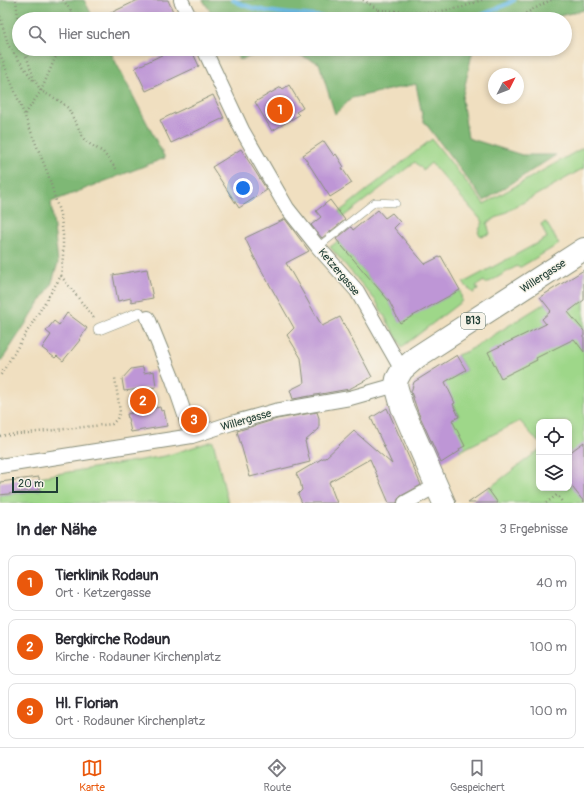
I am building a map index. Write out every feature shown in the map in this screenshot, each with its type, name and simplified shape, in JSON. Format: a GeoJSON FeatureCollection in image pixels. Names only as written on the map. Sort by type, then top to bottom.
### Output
{"type":"FeatureCollection","features":[{"type":"Feature","properties":{"kind":"main road","name":"Willergasse"},"geometry":{"type":"LineString","coordinates":[[399,377],[410,363],[584,249]]}},
{"type":"Feature","properties":{"kind":"main road","name":"Ketzergasse"},"geometry":{"type":"LineString","coordinates":[[399,377],[402,407],[440,495]]}},
{"type":"Feature","properties":{"kind":"street"},"geometry":{"type":"LineString","coordinates":[[181,0],[187,12]]}},
{"type":"Feature","properties":{"kind":"street","name":"Ketzergasse"},"geometry":{"type":"LineString","coordinates":[[207,56],[242,130],[287,208],[318,247],[357,291],[399,377]]}},
{"type":"Feature","properties":{"kind":"street"},"geometry":{"type":"LineString","coordinates":[[99,328],[144,316],[173,380],[192,436]]}},
{"type":"Feature","properties":{"kind":"street","name":"Willergasse"},"geometry":{"type":"LineString","coordinates":[[0,466],[192,436],[275,411],[350,398],[399,377]]}},
{"type":"Feature","properties":{"kind":"street"},"geometry":{"type":"LineString","coordinates":[[405,503],[440,495]]}},
{"type":"Feature","properties":{"kind":"lane"},"geometry":{"type":"LineString","coordinates":[[318,247],[375,202],[396,203]]}},
{"type":"Feature","properties":{"kind":"path"},"geometry":{"type":"LineString","coordinates":[[16,0],[17,12]]}},
{"type":"Feature","properties":{"kind":"path"},"geometry":{"type":"LineString","coordinates":[[62,0],[72,12]]}},
{"type":"Feature","properties":{"kind":"path"},"geometry":{"type":"LineString","coordinates":[[363,0],[379,10],[414,12]]}},
{"type":"Feature","properties":{"kind":"path"},"geometry":{"type":"LineString","coordinates":[[436,12],[463,7],[482,0]]}},
{"type":"Feature","properties":{"kind":"path"},"geometry":{"type":"LineString","coordinates":[[528,12],[551,0]]}},
{"type":"Feature","properties":{"kind":"path"},"geometry":{"type":"LineString","coordinates":[[0,16],[8,45],[12,50]]}},
{"type":"Feature","properties":{"kind":"path"},"geometry":{"type":"LineString","coordinates":[[0,54],[48,174],[61,218],[63,235],[61,276],[0,376]]}},
{"type":"Feature","properties":{"kind":"path"},"geometry":{"type":"LineString","coordinates":[[16,56],[41,90],[60,101],[68,108],[84,139],[103,152],[117,170]]}},
{"type":"Feature","properties":{"kind":"path"},"geometry":{"type":"LineString","coordinates":[[26,56],[34,78],[41,90]]}},
{"type":"Feature","properties":{"kind":"path"},"geometry":{"type":"LineString","coordinates":[[25,114],[41,90],[56,56]]}},
{"type":"Feature","properties":{"kind":"path"},"geometry":{"type":"LineString","coordinates":[[61,276],[96,321],[99,328]]}},
{"type":"Feature","properties":{"kind":"path"},"geometry":{"type":"LineString","coordinates":[[0,436],[112,424],[117,419],[120,412],[115,378]]}},
{"type":"Feature","properties":{"kind":"path"},"geometry":{"type":"LineString","coordinates":[[546,503],[557,495],[563,503]]}},
{"type":"Feature","properties":{"kind":"green space"},"geometry":{"type":"Polygon","coordinates":[[[0,0],[84,0],[90,12],[12,12],[12,56],[113,56],[165,158],[51,202],[58,263],[51,285],[0,363],[0,0]]]}},
{"type":"Feature","properties":{"kind":"green space"},"geometry":{"type":"Polygon","coordinates":[[[203,0],[584,0],[584,10],[572,13],[211,12],[203,0]]]}},
{"type":"Feature","properties":{"kind":"green space"},"geometry":{"type":"Polygon","coordinates":[[[237,56],[252,56],[240,60],[237,56]]]}},
{"type":"Feature","properties":{"kind":"green space"},"geometry":{"type":"Polygon","coordinates":[[[302,56],[471,56],[462,99],[468,138],[522,155],[556,155],[484,201],[423,120],[416,84],[352,98],[335,114],[319,63],[302,56]]]}},
{"type":"Feature","properties":{"kind":"green space"},"geometry":{"type":"Polygon","coordinates":[[[432,139],[484,204],[584,147],[584,168],[487,223],[490,234],[481,236],[478,232],[483,222],[431,163],[423,170],[415,162],[343,217],[339,212],[432,139]]]}},
{"type":"Feature","properties":{"kind":"green space"},"geometry":{"type":"Polygon","coordinates":[[[546,222],[559,244],[519,268],[517,266],[486,284],[484,281],[476,286],[478,290],[473,293],[463,283],[547,238],[541,224],[546,222]]]}},
{"type":"Feature","properties":{"kind":"green space"},"geometry":{"type":"Polygon","coordinates":[[[338,241],[389,301],[400,322],[460,290],[462,301],[402,347],[376,301],[330,247],[338,241]]]}},
{"type":"Feature","properties":{"kind":"green space"},"geometry":{"type":"Polygon","coordinates":[[[584,271],[584,503],[498,503],[488,489],[536,452],[536,491],[572,491],[572,419],[536,419],[536,440],[520,421],[460,451],[448,422],[459,416],[444,383],[466,370],[457,355],[468,351],[545,303],[584,271]]]}},
{"type":"Feature","properties":{"kind":"green space"},"geometry":{"type":"Polygon","coordinates":[[[213,441],[228,503],[0,503],[0,495],[40,490],[39,477],[165,456],[213,441]]]}},
{"type":"Feature","properties":{"kind":"building"},"geometry":{"type":"Polygon","coordinates":[[[138,0],[168,0],[173,12],[113,12],[138,0]]]}},
{"type":"Feature","properties":{"kind":"building"},"geometry":{"type":"Polygon","coordinates":[[[160,56],[194,56],[199,66],[146,91],[135,68],[160,56]]]}},
{"type":"Feature","properties":{"kind":"building"},"geometry":{"type":"Polygon","coordinates":[[[289,85],[303,108],[296,112],[299,115],[272,131],[255,102],[281,87],[283,89],[289,85]]]}},
{"type":"Feature","properties":{"kind":"building"},"geometry":{"type":"Polygon","coordinates":[[[213,95],[224,118],[171,143],[160,120],[213,95]]]}},
{"type":"Feature","properties":{"kind":"building"},"geometry":{"type":"Polygon","coordinates":[[[324,141],[334,156],[336,154],[344,167],[342,168],[352,183],[330,197],[303,155],[324,141]]]}},
{"type":"Feature","properties":{"kind":"building"},"geometry":{"type":"Polygon","coordinates":[[[241,149],[267,190],[239,208],[212,167],[241,149]]]}},
{"type":"Feature","properties":{"kind":"building"},"geometry":{"type":"Polygon","coordinates":[[[330,200],[345,220],[322,238],[311,225],[321,217],[316,211],[330,200]]]}},
{"type":"Feature","properties":{"kind":"building"},"geometry":{"type":"Polygon","coordinates":[[[378,210],[385,218],[392,213],[400,222],[394,228],[425,264],[441,256],[460,290],[400,323],[389,301],[336,239],[351,227],[353,230],[378,210]]]}},
{"type":"Feature","properties":{"kind":"building"},"geometry":{"type":"Polygon","coordinates":[[[285,219],[309,251],[286,263],[322,326],[340,317],[372,377],[349,389],[293,399],[290,390],[304,383],[301,358],[287,335],[294,328],[245,238],[285,219]]]}},
{"type":"Feature","properties":{"kind":"building"},"geometry":{"type":"Polygon","coordinates":[[[147,269],[153,298],[131,302],[131,298],[118,301],[113,275],[147,269]]]}},
{"type":"Feature","properties":{"kind":"building"},"geometry":{"type":"Polygon","coordinates":[[[584,270],[584,300],[568,312],[584,331],[584,352],[574,339],[501,378],[488,352],[546,324],[542,319],[551,311],[540,297],[584,270]]]}},
{"type":"Feature","properties":{"kind":"building"},"geometry":{"type":"Polygon","coordinates":[[[67,313],[87,328],[80,340],[63,361],[57,356],[55,358],[42,348],[51,335],[46,331],[54,321],[59,325],[67,313]]]}},
{"type":"Feature","properties":{"kind":"building"},"geometry":{"type":"Polygon","coordinates":[[[457,355],[466,370],[445,382],[455,403],[453,404],[459,417],[452,420],[465,446],[441,463],[418,412],[411,392],[414,382],[457,355]]]}},
{"type":"Feature","properties":{"kind":"building"},"geometry":{"type":"Polygon","coordinates":[[[143,367],[144,373],[154,371],[156,387],[124,391],[122,379],[131,369],[143,367]]]}},
{"type":"Feature","properties":{"kind":"building"},"geometry":{"type":"Polygon","coordinates":[[[160,407],[161,411],[164,410],[167,426],[131,432],[127,414],[160,407]]]}},
{"type":"Feature","properties":{"kind":"building"},"geometry":{"type":"Polygon","coordinates":[[[387,408],[421,485],[401,496],[397,503],[389,503],[370,459],[329,482],[337,503],[302,503],[298,494],[302,490],[300,481],[296,474],[325,458],[354,431],[392,464],[371,418],[387,408]]]}},
{"type":"Feature","properties":{"kind":"building"},"geometry":{"type":"Polygon","coordinates":[[[317,412],[319,418],[319,429],[305,441],[310,462],[250,477],[237,431],[277,419],[317,412]]]}},
{"type":"Feature","properties":{"kind":"building"},"geometry":{"type":"Polygon","coordinates":[[[584,442],[584,502],[572,487],[572,451],[584,442]]]}},
{"type":"Feature","properties":{"kind":"building"},"geometry":{"type":"Polygon","coordinates":[[[39,477],[40,490],[0,495],[0,482],[39,477]]]}},
{"type":"Feature","properties":{"kind":"building"},"geometry":{"type":"Polygon","coordinates":[[[488,489],[498,503],[468,503],[488,489]]]}},
{"type":"Feature","properties":{"kind":"waterway"},"geometry":{"type":"LineString","coordinates":[[233,0],[270,12]]}},
{"type":"Feature","properties":{"kind":"waterway"},"geometry":{"type":"LineString","coordinates":[[489,12],[514,0]]}},
{"type":"Feature","properties":{"kind":"place","name":"Tierklinik Rodaun"},"geometry":{"type":"Point","coordinates":[280,110]}},
{"type":"Feature","properties":{"kind":"place","name":"Bergkirche Rodaun"},"geometry":{"type":"Point","coordinates":[143,401]}},
{"type":"Feature","properties":{"kind":"place","name":"Hl. Florian"},"geometry":{"type":"Point","coordinates":[194,420]}}]}
